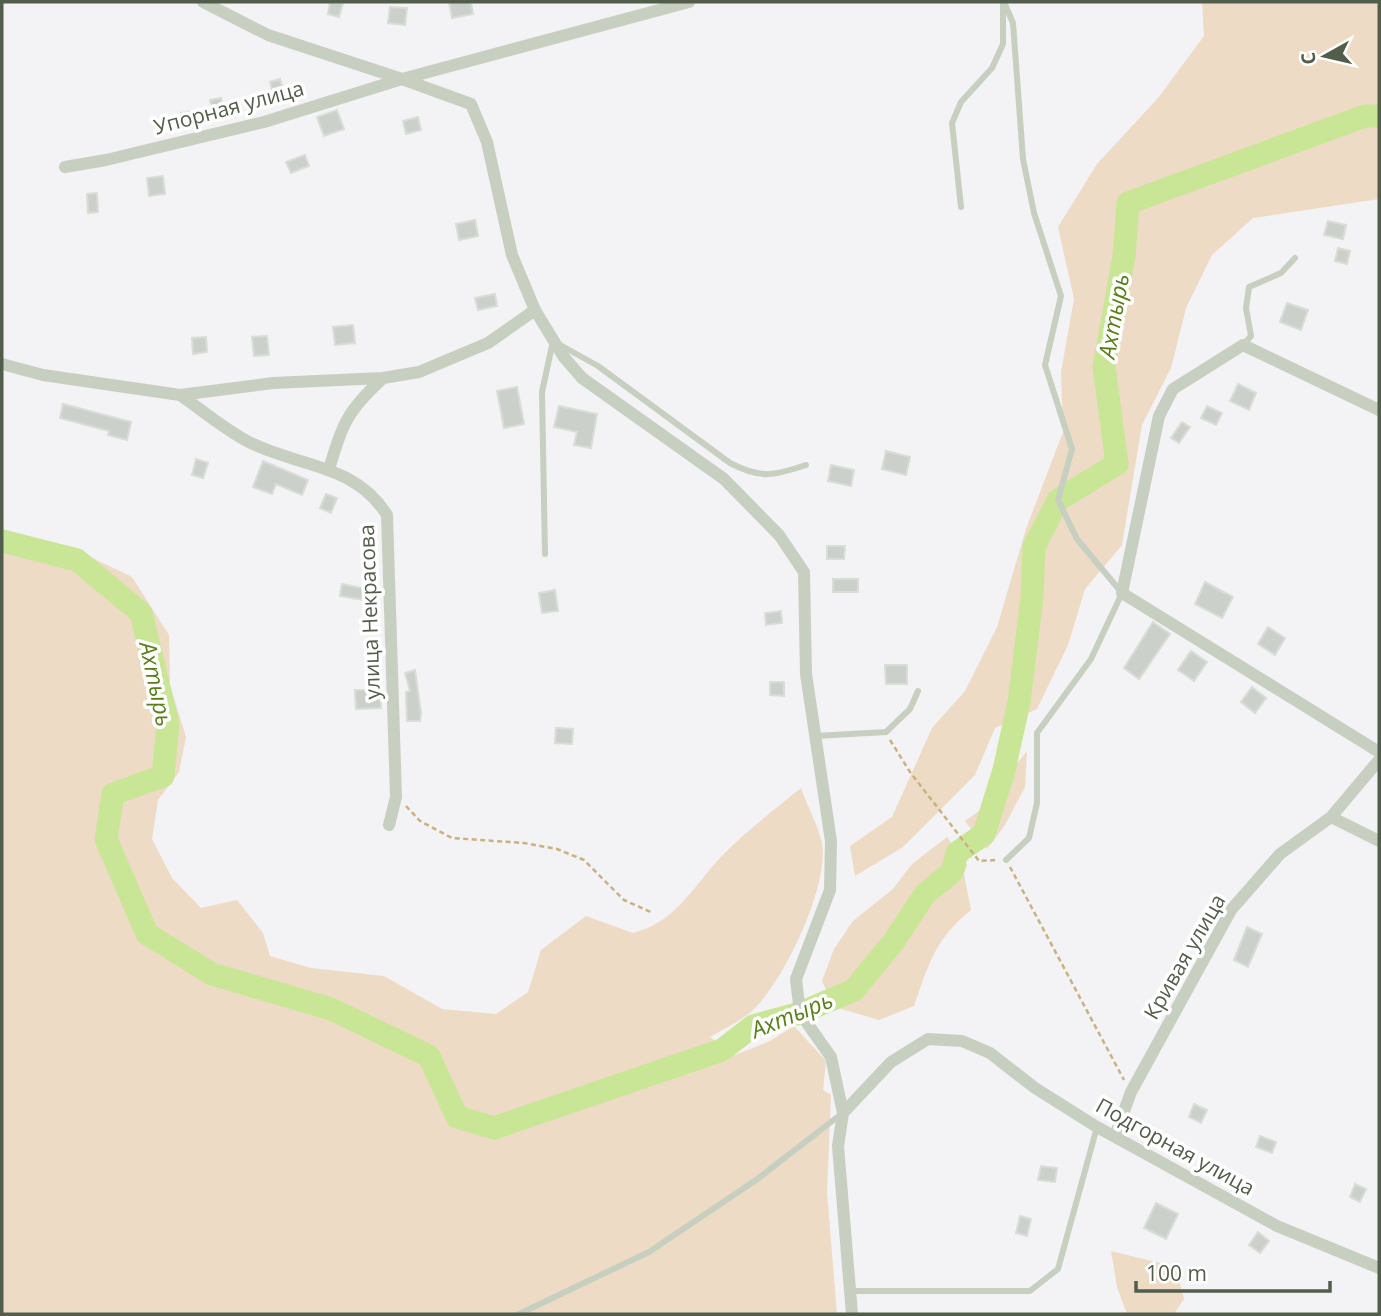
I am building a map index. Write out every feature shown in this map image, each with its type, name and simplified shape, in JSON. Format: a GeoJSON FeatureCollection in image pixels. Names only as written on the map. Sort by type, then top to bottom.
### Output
{"type":"FeatureCollection","features":[{"type":"Feature","properties":{"kind":"street"},"geometry":{"type":"LineString","coordinates":[[203,2],[268,35],[471,104],[487,142],[512,255],[553,341],[582,378],[724,479],[779,535],[804,572],[806,674],[831,841],[830,890],[796,979],[800,1013],[831,1057],[843,1113],[838,1146],[852,1314]]}},
{"type":"Feature","properties":{"kind":"street","name":"Упорная улица"},"geometry":{"type":"LineString","coordinates":[[65,167],[106,160],[264,122],[402,79],[689,2]]}},
{"type":"Feature","properties":{"kind":"street","name":"улица Некрасова"},"geometry":{"type":"LineString","coordinates":[[2,364],[43,375],[180,395],[273,383],[383,378],[419,372],[488,343],[536,310]]}},
{"type":"Feature","properties":{"kind":"street"},"geometry":{"type":"LineString","coordinates":[[1379,410],[1242,345],[1173,389],[1159,416],[1122,593],[1379,752]]}},
{"type":"Feature","properties":{"kind":"street"},"geometry":{"type":"LineString","coordinates":[[329,469],[341,431],[354,404],[383,378]]}},
{"type":"Feature","properties":{"kind":"street","name":"улица Некрасова"},"geometry":{"type":"LineString","coordinates":[[180,395],[248,442],[329,469],[376,497],[387,515],[396,797],[389,825]]}},
{"type":"Feature","properties":{"kind":"street","name":"Кривая улица"},"geometry":{"type":"LineString","coordinates":[[1115,1136],[1131,1092],[1231,909],[1280,854],[1331,817],[1379,760]]}},
{"type":"Feature","properties":{"kind":"street"},"geometry":{"type":"LineString","coordinates":[[1331,817],[1379,841]]}},
{"type":"Feature","properties":{"kind":"street","name":"Подгорная улица"},"geometry":{"type":"LineString","coordinates":[[843,1113],[891,1062],[928,1039],[962,1041],[990,1053],[1035,1088],[1097,1126],[1277,1226],[1379,1268]]}},
{"type":"Feature","properties":{"kind":"lane"},"geometry":{"type":"LineString","coordinates":[[961,207],[952,123],[961,103],[992,68],[1003,44],[1004,2]]}},
{"type":"Feature","properties":{"kind":"lane"},"geometry":{"type":"LineString","coordinates":[[1004,2],[1013,23],[1023,159],[1034,213],[1061,296],[1045,365],[1072,449],[1058,500],[1077,539],[1122,593],[1091,659],[1037,733],[1037,803],[1029,838],[1006,860]]}},
{"type":"Feature","properties":{"kind":"lane"},"geometry":{"type":"LineString","coordinates":[[1242,345],[1251,336],[1246,308],[1249,287],[1281,273],[1295,258]]}},
{"type":"Feature","properties":{"kind":"lane"},"geometry":{"type":"LineString","coordinates":[[545,554],[542,392],[553,341],[598,366],[730,463],[752,474],[775,475],[806,465]]}},
{"type":"Feature","properties":{"kind":"lane"},"geometry":{"type":"LineString","coordinates":[[815,736],[886,732],[909,709],[918,691]]}},
{"type":"Feature","properties":{"kind":"lane"},"geometry":{"type":"LineString","coordinates":[[519,1314],[649,1252],[757,1180],[843,1113]]}},
{"type":"Feature","properties":{"kind":"lane"},"geometry":{"type":"LineString","coordinates":[[849,1291],[1030,1291],[1058,1269],[1097,1126]]}},
{"type":"Feature","properties":{"kind":"path"},"geometry":{"type":"LineString","coordinates":[[886,732],[910,772],[979,861],[1006,860],[1131,1092]]}},
{"type":"Feature","properties":{"kind":"path"},"geometry":{"type":"LineString","coordinates":[[396,797],[420,821],[452,838],[524,843],[557,849],[584,860],[624,900],[653,913]]}},
{"type":"Feature","properties":{"kind":"shaded area"},"geometry":{"type":"Polygon","coordinates":[[[1202,2],[1379,2],[1379,199],[1253,218],[1212,255],[1186,308],[1171,368],[1142,425],[1122,545],[1085,589],[1068,645],[1037,709],[995,728],[975,775],[903,847],[855,876],[850,846],[892,817],[932,728],[965,691],[997,627],[1026,529],[1063,432],[1061,372],[1074,299],[1058,227],[1097,164],[1158,98],[1204,36],[1202,2]]]}},
{"type":"Feature","properties":{"kind":"shaded area"},"geometry":{"type":"Polygon","coordinates":[[[2,529],[82,553],[132,577],[169,635],[170,685],[186,737],[179,772],[158,800],[152,839],[172,878],[201,908],[237,900],[263,933],[270,956],[311,968],[384,976],[442,1009],[496,1014],[528,992],[541,950],[586,916],[633,933],[660,921],[681,904],[737,841],[801,788],[822,843],[823,861],[811,908],[789,958],[763,999],[746,1016],[710,1037],[735,1055],[768,1042],[794,1026],[826,1061],[823,1090],[831,1095],[827,1192],[837,1314],[2,1314],[2,529]]]}},
{"type":"Feature","properties":{"kind":"shaded area"},"geometry":{"type":"Polygon","coordinates":[[[1027,751],[1025,787],[1005,825],[987,849],[965,821],[979,811],[1027,751]]]}},
{"type":"Feature","properties":{"kind":"shaded area"},"geometry":{"type":"Polygon","coordinates":[[[947,837],[967,865],[964,874],[971,910],[941,942],[929,964],[914,1006],[879,1020],[834,1007],[822,981],[834,949],[853,921],[893,889],[912,864],[947,837]]]}},
{"type":"Feature","properties":{"kind":"shaded area"},"geometry":{"type":"Polygon","coordinates":[[[1111,1251],[1176,1267],[1184,1299],[1174,1314],[1127,1314],[1117,1287],[1111,1251]]]}},
{"type":"Feature","properties":{"kind":"building"},"geometry":{"type":"Polygon","coordinates":[[[330,2],[343,3],[339,17],[328,14],[330,2]]]}},
{"type":"Feature","properties":{"kind":"building"},"geometry":{"type":"Polygon","coordinates":[[[449,2],[471,2],[473,14],[452,18],[449,2]]]}},
{"type":"Feature","properties":{"kind":"building"},"geometry":{"type":"Polygon","coordinates":[[[390,7],[407,8],[405,25],[388,23],[390,7]]]}},
{"type":"Feature","properties":{"kind":"building"},"geometry":{"type":"Polygon","coordinates":[[[280,79],[285,96],[274,98],[270,82],[280,79]]]}},
{"type":"Feature","properties":{"kind":"building"},"geometry":{"type":"Polygon","coordinates":[[[221,98],[225,115],[214,117],[210,100],[221,98]]]}},
{"type":"Feature","properties":{"kind":"building"},"geometry":{"type":"Polygon","coordinates":[[[337,110],[344,129],[324,136],[317,117],[337,110]]]}},
{"type":"Feature","properties":{"kind":"building"},"geometry":{"type":"Polygon","coordinates":[[[192,111],[195,124],[184,126],[181,113],[192,111]]]}},
{"type":"Feature","properties":{"kind":"building"},"geometry":{"type":"Polygon","coordinates":[[[418,117],[421,130],[406,134],[403,121],[418,117]]]}},
{"type":"Feature","properties":{"kind":"building"},"geometry":{"type":"Polygon","coordinates":[[[305,155],[309,166],[291,173],[286,162],[305,155]]]}},
{"type":"Feature","properties":{"kind":"building"},"geometry":{"type":"Polygon","coordinates":[[[163,176],[165,194],[149,196],[147,178],[163,176]]]}},
{"type":"Feature","properties":{"kind":"building"},"geometry":{"type":"Polygon","coordinates":[[[97,193],[98,212],[88,213],[87,194],[97,193]]]}},
{"type":"Feature","properties":{"kind":"building"},"geometry":{"type":"Polygon","coordinates":[[[475,220],[478,236],[459,240],[456,224],[475,220]]]}},
{"type":"Feature","properties":{"kind":"building"},"geometry":{"type":"Polygon","coordinates":[[[1328,221],[1346,225],[1343,239],[1324,235],[1328,221]]]}},
{"type":"Feature","properties":{"kind":"building"},"geometry":{"type":"Polygon","coordinates":[[[1338,248],[1350,251],[1347,264],[1335,261],[1338,248]]]}},
{"type":"Feature","properties":{"kind":"building"},"geometry":{"type":"Polygon","coordinates":[[[495,294],[497,306],[478,310],[475,298],[495,294]]]}},
{"type":"Feature","properties":{"kind":"building"},"geometry":{"type":"Polygon","coordinates":[[[1287,303],[1308,310],[1301,330],[1280,322],[1287,303]]]}},
{"type":"Feature","properties":{"kind":"building"},"geometry":{"type":"Polygon","coordinates":[[[353,325],[355,343],[335,345],[333,327],[353,325]]]}},
{"type":"Feature","properties":{"kind":"building"},"geometry":{"type":"Polygon","coordinates":[[[267,336],[269,355],[254,356],[252,337],[267,336]]]}},
{"type":"Feature","properties":{"kind":"building"},"geometry":{"type":"Polygon","coordinates":[[[206,337],[207,352],[193,354],[192,338],[206,337]]]}},
{"type":"Feature","properties":{"kind":"building"},"geometry":{"type":"Polygon","coordinates":[[[1238,384],[1256,393],[1249,410],[1230,401],[1238,384]]]}},
{"type":"Feature","properties":{"kind":"building"},"geometry":{"type":"Polygon","coordinates":[[[517,387],[524,424],[504,428],[497,391],[517,387]]]}},
{"type":"Feature","properties":{"kind":"building"},"geometry":{"type":"Polygon","coordinates":[[[63,404],[131,422],[127,440],[108,435],[109,431],[60,418],[63,404]]]}},
{"type":"Feature","properties":{"kind":"building"},"geometry":{"type":"Polygon","coordinates":[[[559,406],[597,414],[591,448],[574,445],[577,432],[554,427],[559,406]]]}},
{"type":"Feature","properties":{"kind":"building"},"geometry":{"type":"Polygon","coordinates":[[[1207,406],[1222,413],[1216,425],[1201,418],[1207,406]]]}},
{"type":"Feature","properties":{"kind":"building"},"geometry":{"type":"Polygon","coordinates":[[[1182,422],[1190,427],[1179,443],[1171,438],[1182,422]]]}},
{"type":"Feature","properties":{"kind":"building"},"geometry":{"type":"Polygon","coordinates":[[[886,451],[910,457],[906,475],[882,469],[886,451]]]}},
{"type":"Feature","properties":{"kind":"building"},"geometry":{"type":"Polygon","coordinates":[[[196,459],[208,463],[203,478],[192,475],[196,459]]]}},
{"type":"Feature","properties":{"kind":"building"},"geometry":{"type":"Polygon","coordinates":[[[263,461],[308,480],[302,495],[276,484],[272,494],[253,487],[263,461]]]}},
{"type":"Feature","properties":{"kind":"building"},"geometry":{"type":"Polygon","coordinates":[[[831,465],[854,470],[851,486],[828,481],[831,465]]]}},
{"type":"Feature","properties":{"kind":"building"},"geometry":{"type":"Polygon","coordinates":[[[326,494],[337,498],[331,513],[320,508],[326,494]]]}},
{"type":"Feature","properties":{"kind":"building"},"geometry":{"type":"Polygon","coordinates":[[[827,546],[845,546],[844,559],[827,559],[827,546]]]}},
{"type":"Feature","properties":{"kind":"building"},"geometry":{"type":"Polygon","coordinates":[[[833,579],[858,579],[858,592],[833,592],[833,579]]]}},
{"type":"Feature","properties":{"kind":"building"},"geometry":{"type":"Polygon","coordinates":[[[1205,582],[1233,597],[1222,618],[1195,604],[1205,582]]]}},
{"type":"Feature","properties":{"kind":"building"},"geometry":{"type":"Polygon","coordinates":[[[342,584],[372,590],[370,601],[340,596],[342,584]]]}},
{"type":"Feature","properties":{"kind":"building"},"geometry":{"type":"Polygon","coordinates":[[[555,590],[558,611],[542,613],[539,593],[555,590]]]}},
{"type":"Feature","properties":{"kind":"building"},"geometry":{"type":"Polygon","coordinates":[[[781,611],[782,623],[766,625],[765,613],[781,611]]]}},
{"type":"Feature","properties":{"kind":"building"},"geometry":{"type":"Polygon","coordinates":[[[1153,622],[1170,634],[1139,679],[1124,668],[1153,622]]]}},
{"type":"Feature","properties":{"kind":"building"},"geometry":{"type":"Polygon","coordinates":[[[1268,627],[1285,638],[1275,655],[1258,644],[1268,627]]]}},
{"type":"Feature","properties":{"kind":"building"},"geometry":{"type":"Polygon","coordinates":[[[1191,651],[1207,662],[1194,681],[1178,670],[1191,651]]]}},
{"type":"Feature","properties":{"kind":"building"},"geometry":{"type":"Polygon","coordinates":[[[885,665],[907,665],[907,684],[886,684],[885,665]]]}},
{"type":"Feature","properties":{"kind":"building"},"geometry":{"type":"Polygon","coordinates":[[[415,670],[420,721],[407,721],[406,692],[410,691],[405,673],[415,670]]]}},
{"type":"Feature","properties":{"kind":"building"},"geometry":{"type":"Polygon","coordinates":[[[770,682],[784,682],[784,696],[770,695],[770,682]]]}},
{"type":"Feature","properties":{"kind":"building"},"geometry":{"type":"Polygon","coordinates":[[[1252,687],[1266,698],[1255,713],[1241,702],[1252,687]]]}},
{"type":"Feature","properties":{"kind":"building"},"geometry":{"type":"Polygon","coordinates":[[[355,690],[380,690],[381,708],[356,709],[355,690]]]}},
{"type":"Feature","properties":{"kind":"building"},"geometry":{"type":"Polygon","coordinates":[[[556,728],[573,729],[572,744],[555,743],[556,728]]]}},
{"type":"Feature","properties":{"kind":"building"},"geometry":{"type":"Polygon","coordinates":[[[1247,927],[1262,934],[1248,967],[1234,960],[1247,927]]]}},
{"type":"Feature","properties":{"kind":"building"},"geometry":{"type":"Polygon","coordinates":[[[1194,1104],[1207,1110],[1201,1123],[1189,1117],[1194,1104]]]}},
{"type":"Feature","properties":{"kind":"building"},"geometry":{"type":"Polygon","coordinates":[[[1260,1136],[1276,1142],[1272,1153],[1256,1147],[1260,1136]]]}},
{"type":"Feature","properties":{"kind":"building"},"geometry":{"type":"Polygon","coordinates":[[[1041,1166],[1057,1168],[1055,1182],[1038,1180],[1041,1166]]]}},
{"type":"Feature","properties":{"kind":"building"},"geometry":{"type":"Polygon","coordinates":[[[1355,1184],[1366,1189],[1360,1202],[1350,1197],[1355,1184]]]}},
{"type":"Feature","properties":{"kind":"building"},"geometry":{"type":"Polygon","coordinates":[[[1156,1203],[1178,1214],[1166,1239],[1144,1228],[1156,1203]]]}},
{"type":"Feature","properties":{"kind":"building"},"geometry":{"type":"Polygon","coordinates":[[[1020,1216],[1031,1219],[1027,1236],[1016,1233],[1020,1216]]]}},
{"type":"Feature","properties":{"kind":"building"},"geometry":{"type":"Polygon","coordinates":[[[1258,1232],[1269,1241],[1260,1253],[1249,1245],[1258,1232]]]}},
{"type":"Feature","properties":{"kind":"waterway","name":"Ахтырь"},"geometry":{"type":"LineString","coordinates":[[2,541],[77,560],[141,613],[168,725],[163,776],[113,794],[106,839],[147,934],[212,974],[331,1009],[429,1056],[457,1117],[494,1128],[722,1050],[753,1026],[800,1013],[854,990],[894,941],[925,894],[952,872],[957,853],[984,834],[1004,770],[1019,702],[1032,597],[1034,547],[1058,500],[1117,464],[1104,367],[1124,256],[1128,203],[1365,116],[1379,116]]}}]}
